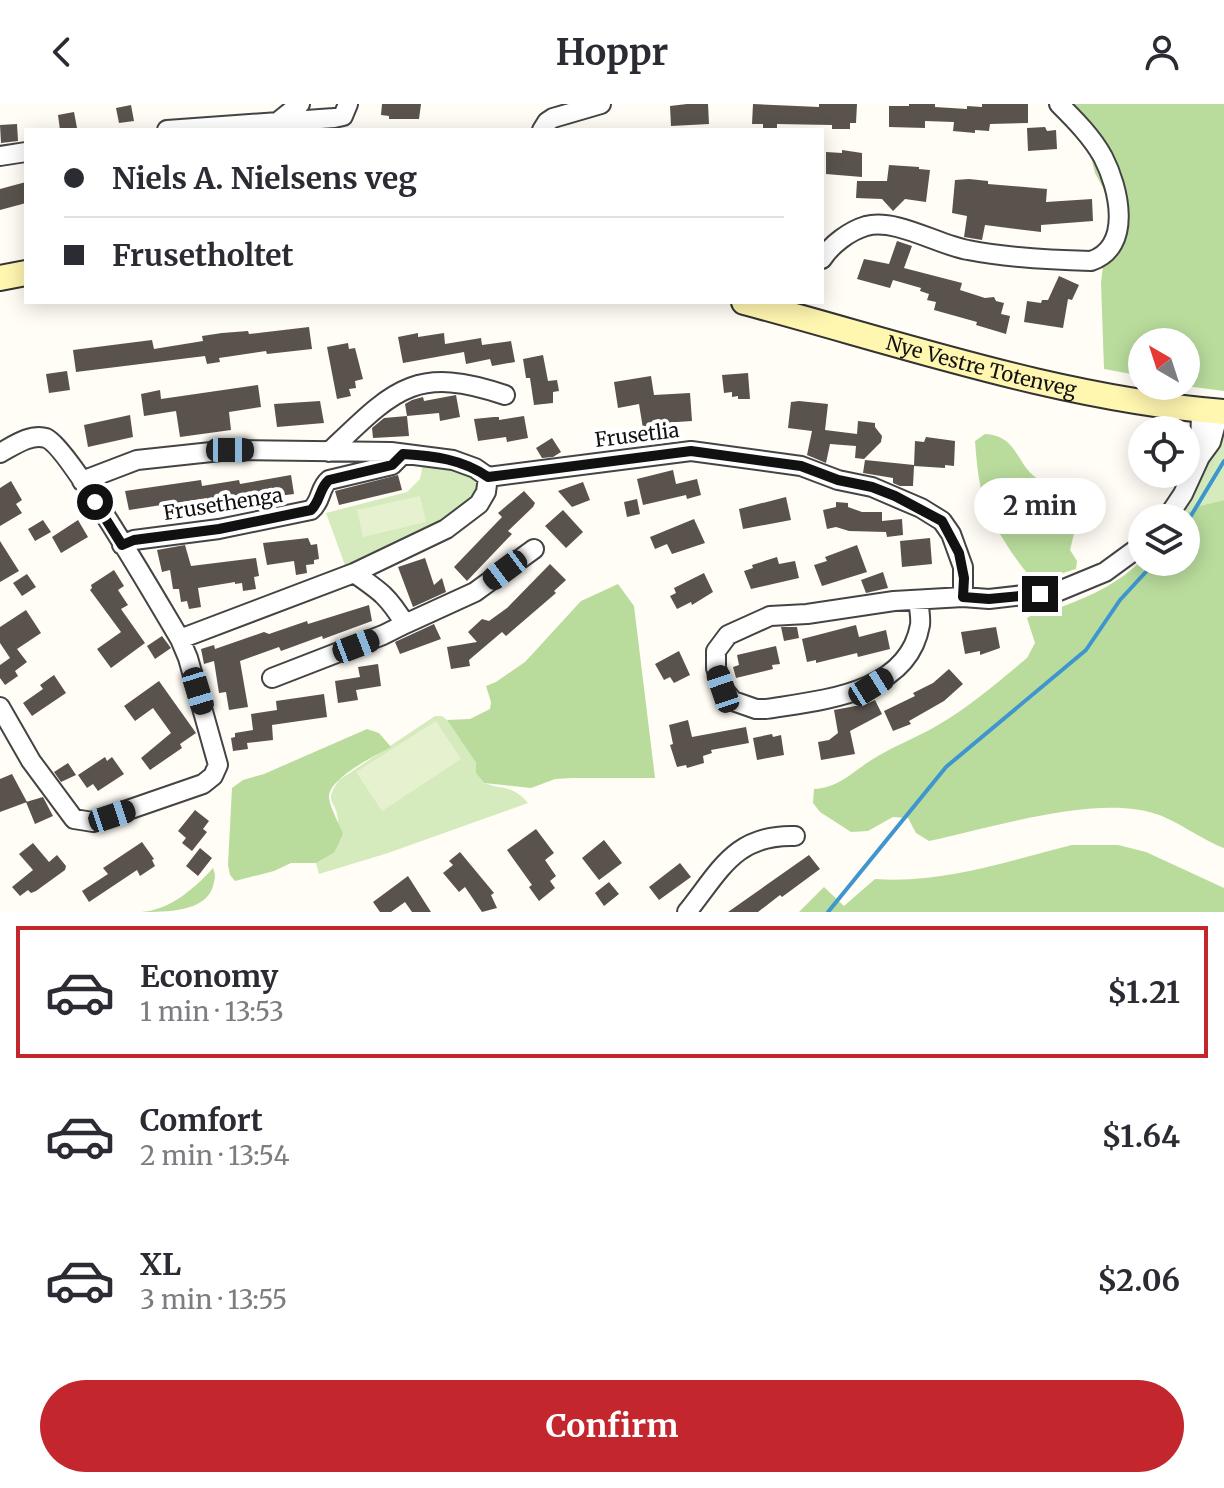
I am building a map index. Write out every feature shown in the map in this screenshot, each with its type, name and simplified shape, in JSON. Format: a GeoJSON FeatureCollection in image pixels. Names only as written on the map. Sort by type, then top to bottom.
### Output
{"type":"FeatureCollection","features":[{"type":"Feature","properties":{"kind":"main road"},"geometry":{"type":"LineString","coordinates":[[0,278],[24,273]]}},
{"type":"Feature","properties":{"kind":"main road","name":"Nye Vestre Totenveg"},"geometry":{"type":"LineString","coordinates":[[760,304],[799,309],[1016,377],[1215,411]]}},
{"type":"Feature","properties":{"kind":"street"},"geometry":{"type":"LineString","coordinates":[[280,120],[300,104]]}},
{"type":"Feature","properties":{"kind":"street"},"geometry":{"type":"LineString","coordinates":[[190,128],[334,118],[343,116],[348,104]]}},
{"type":"Feature","properties":{"kind":"street"},"geometry":{"type":"LineString","coordinates":[[543,128],[553,118],[601,104]]}},
{"type":"Feature","properties":{"kind":"street"},"geometry":{"type":"LineString","coordinates":[[824,256],[842,239],[865,226],[878,225],[963,250],[1008,257],[1091,261],[1101,258],[1115,242],[1119,217],[1116,192],[1102,156],[1089,136],[1059,104]]}},
{"type":"Feature","properties":{"kind":"street"},"geometry":{"type":"LineString","coordinates":[[0,156],[24,152]]}},
{"type":"Feature","properties":{"kind":"street"},"geometry":{"type":"LineString","coordinates":[[329,452],[388,398],[408,387],[445,380],[505,395]]}},
{"type":"Feature","properties":{"kind":"street"},"geometry":{"type":"LineString","coordinates":[[1176,504],[1200,457],[1215,411]]}},
{"type":"Feature","properties":{"kind":"street"},"geometry":{"type":"LineString","coordinates":[[0,453],[29,439],[42,437],[51,440],[82,481],[180,639],[218,765],[213,776],[203,784],[93,822],[74,819],[31,761],[0,707]]}},
{"type":"Feature","properties":{"kind":"street"},"geometry":{"type":"LineString","coordinates":[[82,481],[137,460],[230,450],[403,454],[453,460],[475,468],[488,477],[486,492],[479,504],[434,535],[354,573],[180,639]]}},
{"type":"Feature","properties":{"kind":"street","name":"Frusetlia"},"geometry":{"type":"LineString","coordinates":[[488,477],[691,451],[801,466],[838,480],[872,487],[921,508],[942,521],[959,553],[964,578],[963,597]]}},
{"type":"Feature","properties":{"kind":"street","name":"Frusethenga"},"geometry":{"type":"LineString","coordinates":[[122,545],[134,540],[219,529],[311,510],[320,500],[323,485],[329,480],[392,465],[403,454]]}},
{"type":"Feature","properties":{"kind":"street"},"geometry":{"type":"LineString","coordinates":[[272,678],[383,635],[475,592],[534,549]]}},
{"type":"Feature","properties":{"kind":"street"},"geometry":{"type":"LineString","coordinates":[[918,600],[920,625],[904,663],[871,687],[766,709],[733,701],[723,689],[716,668],[716,651],[728,635],[770,616],[807,614],[894,601],[963,597],[989,599],[1059,591],[1105,572],[1128,555]]}},
{"type":"Feature","properties":{"kind":"street"},"geometry":{"type":"LineString","coordinates":[[354,573],[381,590],[405,624]]}},
{"type":"Feature","properties":{"kind":"street"},"geometry":{"type":"LineString","coordinates":[[687,912],[723,863],[737,851],[768,837],[795,836]]}},
{"type":"Feature","properties":{"kind":"green space"},"geometry":{"type":"Polygon","coordinates":[[[1048,104],[1224,104],[1224,391],[1200,388],[1200,328],[1128,328],[1128,373],[1104,369],[1101,283],[1109,217],[1108,197],[1095,173],[1090,153],[1048,104]]]}},
{"type":"Feature","properties":{"kind":"green space"},"geometry":{"type":"Polygon","coordinates":[[[985,434],[1005,441],[1034,476],[1045,483],[1062,486],[1081,505],[1070,550],[1077,561],[1076,569],[1037,581],[1012,553],[989,512],[981,488],[975,441],[985,434]]]}},
{"type":"Feature","properties":{"kind":"green space"},"geometry":{"type":"Polygon","coordinates":[[[1224,437],[1224,500],[1200,506],[1186,504],[1194,488],[1200,488],[1200,476],[1212,451],[1224,437]]]}},
{"type":"Feature","properties":{"kind":"green space"},"geometry":{"type":"Polygon","coordinates":[[[423,463],[451,467],[477,480],[473,497],[445,525],[403,546],[346,568],[326,513],[407,492],[420,479],[423,463]]]}},
{"type":"Feature","properties":{"kind":"green space"},"geometry":{"type":"Polygon","coordinates":[[[420,496],[426,522],[363,537],[357,510],[420,496]]]}},
{"type":"Feature","properties":{"kind":"green space"},"geometry":{"type":"Polygon","coordinates":[[[1224,500],[1224,848],[1161,816],[1129,809],[1101,808],[1042,815],[929,841],[916,833],[908,818],[893,817],[868,831],[851,832],[820,812],[813,803],[814,789],[838,782],[880,755],[946,721],[1027,658],[1035,643],[1027,618],[1096,592],[1128,572],[1128,576],[1200,576],[1200,506],[1224,500]]]}},
{"type":"Feature","properties":{"kind":"green space"},"geometry":{"type":"Polygon","coordinates":[[[618,584],[634,606],[655,778],[555,779],[531,788],[484,783],[476,773],[476,763],[447,720],[470,719],[490,709],[486,686],[525,662],[581,601],[618,584]]]}},
{"type":"Feature","properties":{"kind":"green space"},"geometry":{"type":"Polygon","coordinates":[[[435,716],[447,720],[476,763],[476,773],[484,783],[512,791],[528,803],[319,874],[316,863],[334,853],[338,821],[331,798],[339,780],[435,716]]]}},
{"type":"Feature","properties":{"kind":"green space"},"geometry":{"type":"Polygon","coordinates":[[[436,721],[461,759],[382,811],[356,772],[436,721]]]}},
{"type":"Feature","properties":{"kind":"green space"},"geometry":{"type":"Polygon","coordinates":[[[367,729],[379,733],[391,747],[354,768],[330,791],[330,803],[343,834],[334,853],[316,863],[291,863],[274,871],[235,881],[228,865],[232,788],[243,780],[264,774],[367,729]]]}},
{"type":"Feature","properties":{"kind":"green space"},"geometry":{"type":"Polygon","coordinates":[[[1072,845],[1118,845],[1146,852],[1224,888],[1224,912],[799,912],[824,887],[844,906],[875,879],[950,875],[1072,845]]]}},
{"type":"Feature","properties":{"kind":"green space"},"geometry":{"type":"Polygon","coordinates":[[[213,868],[215,877],[209,895],[194,906],[141,912],[172,903],[213,868]]]}},
{"type":"Feature","properties":{"kind":"building"},"geometry":{"type":"Polygon","coordinates":[[[382,104],[421,104],[419,119],[389,119],[389,116],[381,115],[382,104]]]}},
{"type":"Feature","properties":{"kind":"building"},"geometry":{"type":"Polygon","coordinates":[[[708,104],[709,124],[671,126],[670,106],[708,104]]]}},
{"type":"Feature","properties":{"kind":"building"},"geometry":{"type":"Polygon","coordinates":[[[753,104],[819,107],[819,104],[857,104],[856,123],[850,123],[850,129],[832,129],[832,125],[777,124],[777,128],[763,128],[763,124],[752,124],[753,104]]]}},
{"type":"Feature","properties":{"kind":"building"},"geometry":{"type":"Polygon","coordinates":[[[909,104],[967,109],[967,106],[982,107],[982,104],[1028,104],[1028,123],[990,124],[989,131],[975,130],[975,133],[953,131],[954,122],[925,121],[925,128],[889,127],[889,106],[909,104]]]}},
{"type":"Feature","properties":{"kind":"building"},"geometry":{"type":"Polygon","coordinates":[[[131,105],[134,121],[119,123],[116,108],[131,105]]]}},
{"type":"Feature","properties":{"kind":"building"},"geometry":{"type":"Polygon","coordinates":[[[74,112],[77,128],[60,128],[58,115],[74,112]]]}},
{"type":"Feature","properties":{"kind":"building"},"geometry":{"type":"Polygon","coordinates":[[[17,124],[18,141],[1,143],[0,125],[17,124]]]}},
{"type":"Feature","properties":{"kind":"building"},"geometry":{"type":"Polygon","coordinates":[[[1045,127],[1047,131],[1056,130],[1057,149],[1028,151],[1027,128],[1045,127]]]}},
{"type":"Feature","properties":{"kind":"building"},"geometry":{"type":"Polygon","coordinates":[[[842,150],[862,153],[862,177],[826,174],[826,152],[842,153],[842,150]]]}},
{"type":"Feature","properties":{"kind":"building"},"geometry":{"type":"Polygon","coordinates":[[[889,165],[930,170],[926,202],[905,199],[893,211],[882,199],[856,198],[857,181],[887,181],[889,165]]]}},
{"type":"Feature","properties":{"kind":"building"},"geometry":{"type":"Polygon","coordinates":[[[955,180],[988,181],[988,184],[1047,189],[1046,202],[1092,199],[1093,221],[1041,225],[1041,232],[985,225],[982,240],[964,237],[967,216],[952,213],[955,180]]]}},
{"type":"Feature","properties":{"kind":"building"},"geometry":{"type":"Polygon","coordinates":[[[24,183],[24,204],[0,210],[0,189],[24,183]]]}},
{"type":"Feature","properties":{"kind":"building"},"geometry":{"type":"Polygon","coordinates":[[[897,241],[912,246],[904,268],[962,283],[960,290],[985,298],[994,297],[996,301],[1004,303],[1001,314],[1010,316],[1006,334],[934,310],[936,302],[927,300],[929,294],[920,291],[921,288],[893,280],[890,288],[857,279],[864,259],[889,264],[897,241]]]}},
{"type":"Feature","properties":{"kind":"building"},"geometry":{"type":"Polygon","coordinates":[[[1059,276],[1079,285],[1072,300],[1068,299],[1063,328],[1024,322],[1027,301],[1041,303],[1048,300],[1059,276]]]}},
{"type":"Feature","properties":{"kind":"building"},"geometry":{"type":"Polygon","coordinates":[[[309,327],[312,349],[267,354],[266,351],[219,358],[220,362],[207,364],[205,356],[76,372],[73,350],[152,340],[154,349],[203,341],[202,336],[222,333],[248,331],[249,334],[309,327]]]}},
{"type":"Feature","properties":{"kind":"building"},"geometry":{"type":"Polygon","coordinates":[[[418,333],[418,337],[444,333],[445,344],[481,338],[482,345],[511,341],[515,362],[492,366],[490,359],[466,364],[464,352],[403,363],[398,337],[418,333]]]}},
{"type":"Feature","properties":{"kind":"building"},"geometry":{"type":"Polygon","coordinates":[[[348,343],[349,349],[355,348],[363,379],[355,381],[356,388],[349,389],[351,396],[337,399],[327,347],[348,343]]]}},
{"type":"Feature","properties":{"kind":"building"},"geometry":{"type":"Polygon","coordinates":[[[543,355],[548,381],[557,380],[559,391],[553,392],[553,403],[534,405],[523,359],[543,355]]]}},
{"type":"Feature","properties":{"kind":"building"},"geometry":{"type":"Polygon","coordinates":[[[67,371],[70,390],[49,393],[46,374],[67,371]]]}},
{"type":"Feature","properties":{"kind":"building"},"geometry":{"type":"Polygon","coordinates":[[[748,373],[750,399],[732,397],[732,392],[724,393],[722,375],[748,373]]]}},
{"type":"Feature","properties":{"kind":"building"},"geometry":{"type":"Polygon","coordinates":[[[651,376],[654,395],[690,393],[692,421],[662,423],[665,438],[645,441],[639,404],[618,408],[614,382],[651,376]]]}},
{"type":"Feature","properties":{"kind":"building"},"geometry":{"type":"Polygon","coordinates":[[[258,385],[261,407],[229,412],[231,430],[180,437],[176,411],[144,416],[141,394],[160,390],[161,399],[258,385]]]}},
{"type":"Feature","properties":{"kind":"building"},"geometry":{"type":"Polygon","coordinates":[[[456,395],[460,417],[440,421],[439,413],[407,416],[405,404],[412,400],[456,395]]]}},
{"type":"Feature","properties":{"kind":"building"},"geometry":{"type":"Polygon","coordinates":[[[320,401],[324,423],[277,427],[274,404],[320,401]]]}},
{"type":"Feature","properties":{"kind":"building"},"geometry":{"type":"Polygon","coordinates":[[[791,402],[828,404],[825,430],[857,434],[858,421],[875,423],[882,436],[881,442],[864,459],[855,458],[856,446],[830,444],[826,463],[807,455],[812,431],[788,428],[791,402]]]}},
{"type":"Feature","properties":{"kind":"building"},"geometry":{"type":"Polygon","coordinates":[[[130,415],[133,437],[88,447],[84,425],[130,415]]]}},
{"type":"Feature","properties":{"kind":"building"},"geometry":{"type":"Polygon","coordinates":[[[407,416],[409,436],[373,438],[372,428],[384,418],[407,416]]]}},
{"type":"Feature","properties":{"kind":"building"},"geometry":{"type":"Polygon","coordinates":[[[524,416],[528,438],[507,442],[506,437],[478,441],[474,419],[499,417],[499,420],[524,416]]]}},
{"type":"Feature","properties":{"kind":"building"},"geometry":{"type":"Polygon","coordinates":[[[926,437],[955,441],[954,466],[914,466],[913,486],[900,486],[893,483],[893,478],[863,473],[865,460],[914,465],[915,441],[924,442],[926,437]]]}},
{"type":"Feature","properties":{"kind":"building"},"geometry":{"type":"Polygon","coordinates":[[[552,438],[561,452],[542,458],[536,448],[552,438]]]}},
{"type":"Feature","properties":{"kind":"building"},"geometry":{"type":"Polygon","coordinates":[[[673,470],[676,484],[697,479],[701,495],[687,499],[686,495],[643,505],[637,479],[673,470]]]}},
{"type":"Feature","properties":{"kind":"building"},"geometry":{"type":"Polygon","coordinates":[[[291,475],[294,494],[208,505],[207,498],[129,510],[125,491],[201,480],[202,486],[239,480],[240,484],[291,475]]]}},
{"type":"Feature","properties":{"kind":"building"},"geometry":{"type":"Polygon","coordinates":[[[398,475],[402,490],[339,505],[335,491],[398,475]]]}},
{"type":"Feature","properties":{"kind":"building"},"geometry":{"type":"Polygon","coordinates":[[[11,481],[22,500],[16,504],[22,513],[0,526],[0,488],[11,481]]]}},
{"type":"Feature","properties":{"kind":"building"},"geometry":{"type":"Polygon","coordinates":[[[583,482],[590,500],[572,507],[558,491],[583,482]]]}},
{"type":"Feature","properties":{"kind":"building"},"geometry":{"type":"Polygon","coordinates":[[[524,491],[535,503],[533,507],[508,531],[512,534],[467,581],[454,567],[502,517],[498,513],[524,491]]]}},
{"type":"Feature","properties":{"kind":"building"},"geometry":{"type":"Polygon","coordinates":[[[786,497],[791,520],[743,529],[739,509],[786,497]]]}},
{"type":"Feature","properties":{"kind":"building"},"geometry":{"type":"Polygon","coordinates":[[[637,499],[640,514],[627,517],[624,502],[637,499]]]}},
{"type":"Feature","properties":{"kind":"building"},"geometry":{"type":"Polygon","coordinates":[[[836,502],[848,503],[848,507],[862,512],[882,512],[882,521],[902,519],[903,535],[887,537],[886,532],[849,531],[836,527],[827,529],[823,510],[836,507],[836,502]]]}},
{"type":"Feature","properties":{"kind":"building"},"geometry":{"type":"Polygon","coordinates":[[[563,510],[583,532],[566,548],[545,526],[563,510]]]}},
{"type":"Feature","properties":{"kind":"building"},"geometry":{"type":"Polygon","coordinates":[[[694,519],[705,543],[672,554],[667,544],[655,549],[650,537],[694,519]]]}},
{"type":"Feature","properties":{"kind":"building"},"geometry":{"type":"Polygon","coordinates":[[[43,520],[51,532],[35,541],[28,529],[43,520]]]}},
{"type":"Feature","properties":{"kind":"building"},"geometry":{"type":"Polygon","coordinates":[[[78,520],[88,537],[61,553],[52,537],[78,520]]]}},
{"type":"Feature","properties":{"kind":"building"},"geometry":{"type":"Polygon","coordinates":[[[308,538],[311,545],[317,544],[319,559],[314,560],[314,564],[306,565],[307,573],[296,575],[294,561],[267,565],[263,543],[308,538]]]}},
{"type":"Feature","properties":{"kind":"building"},"geometry":{"type":"Polygon","coordinates":[[[930,538],[932,564],[902,567],[900,541],[930,538]]]}},
{"type":"Feature","properties":{"kind":"building"},"geometry":{"type":"Polygon","coordinates":[[[0,541],[19,571],[0,582],[0,541]]]}},
{"type":"Feature","properties":{"kind":"building"},"geometry":{"type":"Polygon","coordinates":[[[185,545],[191,566],[256,558],[259,576],[254,577],[256,589],[243,591],[242,583],[235,582],[198,588],[201,607],[189,609],[187,601],[181,602],[179,589],[173,589],[170,570],[162,572],[157,550],[185,545]]]}},
{"type":"Feature","properties":{"kind":"building"},"geometry":{"type":"Polygon","coordinates":[[[857,545],[867,572],[822,586],[814,565],[827,561],[825,557],[857,545]]]}},
{"type":"Feature","properties":{"kind":"building"},"geometry":{"type":"Polygon","coordinates":[[[777,557],[779,564],[795,561],[799,578],[751,589],[744,571],[777,557]]]}},
{"type":"Feature","properties":{"kind":"building"},"geometry":{"type":"Polygon","coordinates":[[[425,558],[434,585],[442,578],[446,592],[413,607],[398,567],[425,558]]]}},
{"type":"Feature","properties":{"kind":"building"},"geometry":{"type":"Polygon","coordinates":[[[550,564],[566,580],[554,591],[556,593],[506,636],[502,632],[469,660],[470,666],[451,669],[447,647],[477,642],[468,632],[482,619],[489,621],[507,608],[550,564]]]}},
{"type":"Feature","properties":{"kind":"building"},"geometry":{"type":"Polygon","coordinates":[[[114,570],[124,586],[118,590],[128,605],[121,609],[145,643],[111,668],[97,649],[121,632],[90,590],[91,585],[114,570]]]}},
{"type":"Feature","properties":{"kind":"building"},"geometry":{"type":"Polygon","coordinates":[[[883,572],[888,588],[866,593],[861,580],[883,572]]]}},
{"type":"Feature","properties":{"kind":"building"},"geometry":{"type":"Polygon","coordinates":[[[704,573],[713,592],[692,605],[691,602],[677,609],[670,596],[676,593],[674,588],[704,573]]]}},
{"type":"Feature","properties":{"kind":"building"},"geometry":{"type":"Polygon","coordinates":[[[27,574],[36,587],[22,596],[13,583],[27,574]]]}},
{"type":"Feature","properties":{"kind":"building"},"geometry":{"type":"Polygon","coordinates":[[[369,605],[372,621],[323,639],[322,636],[281,651],[279,647],[240,661],[248,707],[229,710],[226,692],[219,693],[214,661],[204,664],[201,649],[214,645],[215,649],[264,632],[269,634],[307,621],[308,624],[369,605]]]}},
{"type":"Feature","properties":{"kind":"building"},"geometry":{"type":"Polygon","coordinates":[[[26,610],[41,633],[17,649],[27,662],[15,671],[18,676],[5,685],[0,678],[0,665],[10,658],[0,643],[0,627],[26,610]]]}},
{"type":"Feature","properties":{"kind":"building"},"geometry":{"type":"Polygon","coordinates":[[[434,624],[441,639],[400,654],[395,642],[434,624]]]}},
{"type":"Feature","properties":{"kind":"building"},"geometry":{"type":"Polygon","coordinates":[[[856,625],[859,637],[886,630],[890,649],[858,657],[857,653],[816,663],[816,660],[807,662],[802,639],[856,625]]]}},
{"type":"Feature","properties":{"kind":"building"},"geometry":{"type":"Polygon","coordinates":[[[781,627],[797,627],[799,638],[784,641],[781,627]]]}},
{"type":"Feature","properties":{"kind":"building"},"geometry":{"type":"Polygon","coordinates":[[[996,627],[1000,648],[980,655],[980,651],[965,654],[961,632],[996,627]]]}},
{"type":"Feature","properties":{"kind":"building"},"geometry":{"type":"Polygon","coordinates":[[[162,636],[171,648],[155,659],[147,646],[162,636]]]}},
{"type":"Feature","properties":{"kind":"building"},"geometry":{"type":"Polygon","coordinates":[[[776,646],[780,664],[772,665],[773,669],[736,678],[733,667],[739,665],[737,655],[776,646]]]}},
{"type":"Feature","properties":{"kind":"building"},"geometry":{"type":"Polygon","coordinates":[[[679,651],[690,675],[674,683],[670,677],[664,680],[655,664],[679,651]]]}},
{"type":"Feature","properties":{"kind":"building"},"geometry":{"type":"Polygon","coordinates":[[[378,664],[381,686],[356,690],[358,700],[338,703],[335,681],[360,677],[358,667],[378,664]]]}},
{"type":"Feature","properties":{"kind":"building"},"geometry":{"type":"Polygon","coordinates":[[[949,669],[963,684],[944,701],[909,721],[911,724],[893,731],[884,711],[915,696],[913,693],[933,683],[949,669]]]}},
{"type":"Feature","properties":{"kind":"building"},"geometry":{"type":"Polygon","coordinates":[[[54,675],[66,693],[32,716],[23,703],[43,689],[40,685],[54,675]]]}},
{"type":"Feature","properties":{"kind":"building"},"geometry":{"type":"Polygon","coordinates":[[[159,681],[196,733],[180,744],[182,748],[150,770],[141,758],[171,733],[153,708],[135,721],[124,706],[159,681]]]}},
{"type":"Feature","properties":{"kind":"building"},"geometry":{"type":"Polygon","coordinates":[[[324,694],[327,717],[272,725],[273,740],[247,743],[248,749],[233,751],[231,738],[235,737],[235,733],[253,730],[251,714],[277,710],[276,701],[324,694]]]}},
{"type":"Feature","properties":{"kind":"building"},"geometry":{"type":"Polygon","coordinates":[[[875,700],[882,714],[850,731],[855,754],[821,760],[818,742],[829,740],[838,733],[834,710],[875,700]]]}},
{"type":"Feature","properties":{"kind":"building"},"geometry":{"type":"Polygon","coordinates":[[[688,720],[692,737],[746,727],[749,743],[711,750],[712,753],[703,756],[704,763],[687,768],[686,765],[677,767],[670,745],[673,744],[669,725],[688,720]]]}},
{"type":"Feature","properties":{"kind":"building"},"geometry":{"type":"Polygon","coordinates":[[[772,734],[773,737],[781,735],[784,755],[757,760],[753,738],[772,734]]]}},
{"type":"Feature","properties":{"kind":"building"},"geometry":{"type":"Polygon","coordinates":[[[105,757],[107,761],[112,757],[124,774],[98,791],[93,784],[87,788],[78,775],[105,757]]]}},
{"type":"Feature","properties":{"kind":"building"},"geometry":{"type":"Polygon","coordinates":[[[68,763],[76,775],[61,782],[54,772],[68,763]]]}},
{"type":"Feature","properties":{"kind":"building"},"geometry":{"type":"Polygon","coordinates":[[[12,774],[27,802],[0,812],[0,779],[12,774]]]}},
{"type":"Feature","properties":{"kind":"building"},"geometry":{"type":"Polygon","coordinates":[[[43,797],[53,816],[35,824],[26,802],[43,797]]]}},
{"type":"Feature","properties":{"kind":"building"},"geometry":{"type":"Polygon","coordinates":[[[195,810],[209,821],[203,829],[207,832],[192,851],[182,843],[186,838],[178,831],[195,810]]]}},
{"type":"Feature","properties":{"kind":"building"},"geometry":{"type":"Polygon","coordinates":[[[536,829],[554,853],[545,860],[556,876],[550,881],[555,888],[539,901],[529,887],[532,885],[507,850],[536,829]]]}},
{"type":"Feature","properties":{"kind":"building"},"geometry":{"type":"Polygon","coordinates":[[[604,840],[622,863],[599,880],[582,858],[604,840]]]}},
{"type":"Feature","properties":{"kind":"building"},"geometry":{"type":"Polygon","coordinates":[[[142,842],[154,859],[155,866],[140,876],[137,870],[89,902],[82,891],[108,874],[103,868],[142,842]]]}},
{"type":"Feature","properties":{"kind":"building"},"geometry":{"type":"Polygon","coordinates":[[[33,843],[49,862],[57,855],[66,866],[65,870],[36,891],[31,893],[28,890],[20,896],[12,887],[33,870],[19,854],[33,843]]]}},
{"type":"Feature","properties":{"kind":"building"},"geometry":{"type":"Polygon","coordinates":[[[200,848],[212,858],[198,876],[186,866],[200,848]]]}},
{"type":"Feature","properties":{"kind":"building"},"geometry":{"type":"Polygon","coordinates":[[[460,852],[494,893],[491,895],[497,908],[482,912],[465,887],[459,892],[443,873],[453,865],[449,861],[460,852]]]}},
{"type":"Feature","properties":{"kind":"building"},"geometry":{"type":"Polygon","coordinates":[[[809,855],[820,869],[782,897],[780,895],[758,912],[728,912],[809,855]]]}},
{"type":"Feature","properties":{"kind":"building"},"geometry":{"type":"Polygon","coordinates":[[[680,863],[691,877],[659,900],[649,887],[680,863]]]}},
{"type":"Feature","properties":{"kind":"building"},"geometry":{"type":"Polygon","coordinates":[[[408,876],[431,912],[412,912],[405,902],[391,912],[380,912],[373,902],[408,876]]]}},
{"type":"Feature","properties":{"kind":"building"},"geometry":{"type":"Polygon","coordinates":[[[609,882],[619,894],[604,906],[595,893],[609,882]]]}},
{"type":"Feature","properties":{"kind":"waterway"},"geometry":{"type":"LineString","coordinates":[[1198,504],[1224,461]]}},
{"type":"Feature","properties":{"kind":"waterway"},"geometry":{"type":"LineString","coordinates":[[828,912],[946,767],[1086,650],[1120,600],[1142,576]]}},
{"type":"Feature","properties":{"kind":"route"},"geometry":{"type":"LineString","coordinates":[[95,502],[122,545],[134,540],[219,529],[311,510],[320,500],[323,485],[329,480],[392,465],[403,454],[453,460],[475,468],[488,477],[691,451],[801,466],[895,496],[942,521],[951,534],[963,567],[963,597],[989,599],[1040,594]]}}]}
